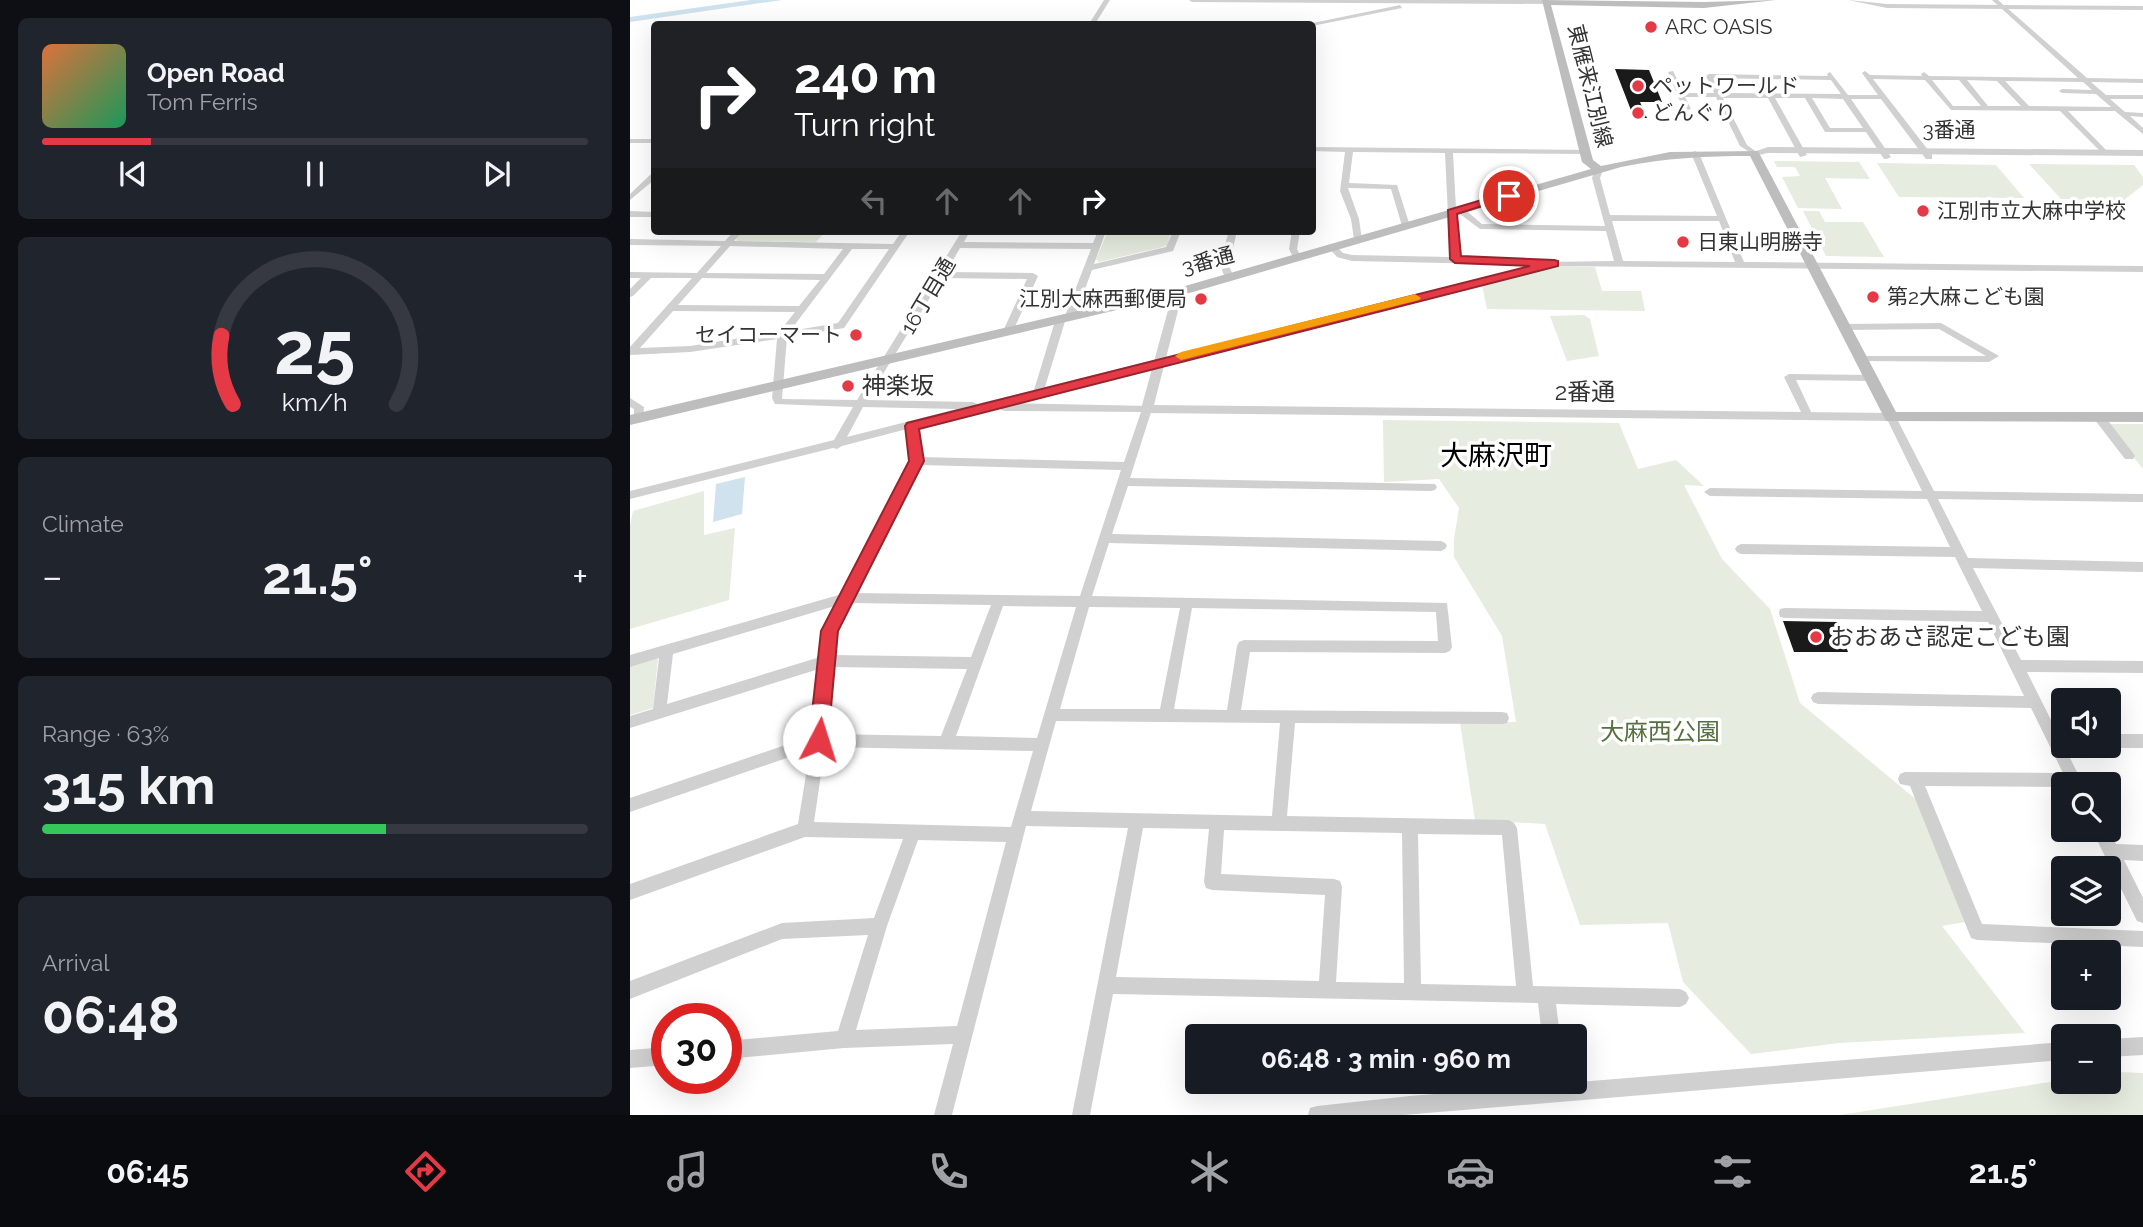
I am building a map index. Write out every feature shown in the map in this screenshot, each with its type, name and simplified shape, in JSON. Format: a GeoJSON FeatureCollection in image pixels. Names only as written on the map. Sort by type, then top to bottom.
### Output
{"type":"FeatureCollection","features":[{"type":"Feature","properties":{"kind":"main road"},"geometry":{"type":"LineString","coordinates":[[1551,1],[1742,0]]}},
{"type":"Feature","properties":{"kind":"main road"},"geometry":{"type":"LineString","coordinates":[[1551,1],[1694,5],[1772,0]]}},
{"type":"Feature","properties":{"kind":"main road","name":"東雁来江別線"},"geometry":{"type":"LineString","coordinates":[[1551,1],[1585,152],[1588,162],[1599,169]]}},
{"type":"Feature","properties":{"kind":"main road","name":"東雁来江別線"},"geometry":{"type":"LineString","coordinates":[[1551,1],[1599,169]]}},
{"type":"Feature","properties":{"kind":"main road","name":"3番通"},"geometry":{"type":"LineString","coordinates":[[634,419],[1173,292],[1599,169],[1650,157],[1695,153],[1754,153]]}},
{"type":"Feature","properties":{"kind":"main road"},"geometry":{"type":"LineString","coordinates":[[1754,153],[1891,417]]}},
{"type":"Feature","properties":{"kind":"main road","name":"2番通"},"geometry":{"type":"LineString","coordinates":[[1891,417],[2143,417]]}},
{"type":"Feature","properties":{"kind":"street"},"geometry":{"type":"LineString","coordinates":[[1094,21],[1107,0]]}},
{"type":"Feature","properties":{"kind":"street"},"geometry":{"type":"LineString","coordinates":[[1192,0],[1551,1]]}},
{"type":"Feature","properties":{"kind":"street"},"geometry":{"type":"LineString","coordinates":[[1851,0],[1887,6],[2143,8]]}},
{"type":"Feature","properties":{"kind":"street"},"geometry":{"type":"LineString","coordinates":[[1995,0],[2143,132]]}},
{"type":"Feature","properties":{"kind":"street"},"geometry":{"type":"LineString","coordinates":[[1316,23],[1437,2]]}},
{"type":"Feature","properties":{"kind":"street"},"geometry":{"type":"LineString","coordinates":[[1671,72],[1687,110]]}},
{"type":"Feature","properties":{"kind":"street"},"geometry":{"type":"LineString","coordinates":[[1927,154],[1866,73],[1961,78],[2143,81]]}},
{"type":"Feature","properties":{"kind":"street"},"geometry":{"type":"LineString","coordinates":[[1754,153],[1744,146],[1709,76],[1830,74],[1885,154]]}},
{"type":"Feature","properties":{"kind":"street"},"geometry":{"type":"LineString","coordinates":[[1924,74],[1951,107],[2062,109],[2143,115]]}},
{"type":"Feature","properties":{"kind":"street"},"geometry":{"type":"LineString","coordinates":[[1961,78],[1986,108]]}},
{"type":"Feature","properties":{"kind":"street"},"geometry":{"type":"LineString","coordinates":[[1998,78],[2027,108]]}},
{"type":"Feature","properties":{"kind":"street"},"geometry":{"type":"LineString","coordinates":[[2062,92],[2143,97]]}},
{"type":"Feature","properties":{"kind":"street"},"geometry":{"type":"LineString","coordinates":[[1681,95],[1884,97]]}},
{"type":"Feature","properties":{"kind":"street"},"geometry":{"type":"LineString","coordinates":[[1770,96],[1802,153]]}},
{"type":"Feature","properties":{"kind":"street"},"geometry":{"type":"LineString","coordinates":[[1807,96],[1828,130],[1868,130]]}},
{"type":"Feature","properties":{"kind":"street"},"geometry":{"type":"LineString","coordinates":[[2062,109],[2103,152]]}},
{"type":"Feature","properties":{"kind":"street"},"geometry":{"type":"LineString","coordinates":[[630,141],[651,141]]}},
{"type":"Feature","properties":{"kind":"street"},"geometry":{"type":"LineString","coordinates":[[1316,149],[1585,152]]}},
{"type":"Feature","properties":{"kind":"street"},"geometry":{"type":"LineString","coordinates":[[1349,150],[1345,185],[1358,240]]}},
{"type":"Feature","properties":{"kind":"street"},"geometry":{"type":"LineString","coordinates":[[1449,151],[1456,211],[1455,259]]}},
{"type":"Feature","properties":{"kind":"street","name":"3番通"},"geometry":{"type":"LineString","coordinates":[[1927,154],[2103,152],[2143,155]]}},
{"type":"Feature","properties":{"kind":"street"},"geometry":{"type":"LineString","coordinates":[[1695,153],[1741,265]]}},
{"type":"Feature","properties":{"kind":"street","name":"3番通"},"geometry":{"type":"LineString","coordinates":[[1754,153],[2143,155]]}},
{"type":"Feature","properties":{"kind":"street"},"geometry":{"type":"LineString","coordinates":[[1599,169],[1596,178],[1609,218],[1619,264]]}},
{"type":"Feature","properties":{"kind":"street"},"geometry":{"type":"LineString","coordinates":[[630,198],[651,179]]}},
{"type":"Feature","properties":{"kind":"street"},"geometry":{"type":"LineString","coordinates":[[1345,185],[1394,187],[1406,226]]}},
{"type":"Feature","properties":{"kind":"street"},"geometry":{"type":"LineString","coordinates":[[641,188],[651,188]]}},
{"type":"Feature","properties":{"kind":"street"},"geometry":{"type":"LineString","coordinates":[[1456,211],[1480,226],[1610,229]]}},
{"type":"Feature","properties":{"kind":"street"},"geometry":{"type":"LineString","coordinates":[[630,214],[651,215]]}},
{"type":"Feature","properties":{"kind":"street"},"geometry":{"type":"LineString","coordinates":[[1609,218],[1722,219]]}},
{"type":"Feature","properties":{"kind":"street"},"geometry":{"type":"LineString","coordinates":[[630,352],[735,235]]}},
{"type":"Feature","properties":{"kind":"street"},"geometry":{"type":"LineString","coordinates":[[630,352],[690,349],[841,326],[904,235]]}},
{"type":"Feature","properties":{"kind":"street","name":"16丁目通"},"geometry":{"type":"LineString","coordinates":[[889,360],[963,235]]}},
{"type":"Feature","properties":{"kind":"street"},"geometry":{"type":"LineString","coordinates":[[1038,394],[1065,317],[1100,235]]}},
{"type":"Feature","properties":{"kind":"street"},"geometry":{"type":"LineString","coordinates":[[1088,268],[1170,249],[1175,235]]}},
{"type":"Feature","properties":{"kind":"street"},"geometry":{"type":"LineString","coordinates":[[1229,277],[1225,266],[1232,235]]}},
{"type":"Feature","properties":{"kind":"street"},"geometry":{"type":"LineString","coordinates":[[1295,235],[1293,249],[1297,257]]}},
{"type":"Feature","properties":{"kind":"street"},"geometry":{"type":"LineString","coordinates":[[630,242],[896,247]]}},
{"type":"Feature","properties":{"kind":"street"},"geometry":{"type":"LineString","coordinates":[[957,245],[1096,246]]}},
{"type":"Feature","properties":{"kind":"street"},"geometry":{"type":"LineString","coordinates":[[850,246],[782,335],[777,398],[779,402],[1147,409]]}},
{"type":"Feature","properties":{"kind":"street"},"geometry":{"type":"LineString","coordinates":[[1332,247],[1339,255],[1352,258],[2143,270]]}},
{"type":"Feature","properties":{"kind":"street"},"geometry":{"type":"LineString","coordinates":[[630,495],[990,407],[1161,361],[1554,263]]}},
{"type":"Feature","properties":{"kind":"street"},"geometry":{"type":"LineString","coordinates":[[630,275],[827,277]]}},
{"type":"Feature","properties":{"kind":"street"},"geometry":{"type":"LineString","coordinates":[[630,294],[649,275]]}},
{"type":"Feature","properties":{"kind":"street"},"geometry":{"type":"LineString","coordinates":[[940,275],[1032,276],[1008,331]]}},
{"type":"Feature","properties":{"kind":"street"},"geometry":{"type":"LineString","coordinates":[[943,1115],[1016,835],[1084,602],[1161,361],[1175,303],[1173,292]]}},
{"type":"Feature","properties":{"kind":"street"},"geometry":{"type":"LineString","coordinates":[[670,308],[803,309]]}},
{"type":"Feature","properties":{"kind":"street"},"geometry":{"type":"LineString","coordinates":[[1844,327],[1941,326],[1994,356],[1989,359],[1861,358]]}},
{"type":"Feature","properties":{"kind":"street"},"geometry":{"type":"LineString","coordinates":[[837,445],[859,405],[889,360]]}},
{"type":"Feature","properties":{"kind":"street"},"geometry":{"type":"LineString","coordinates":[[1808,416],[1790,377],[1871,378]]}},
{"type":"Feature","properties":{"kind":"street"},"geometry":{"type":"LineString","coordinates":[[630,402],[639,407],[634,419]]}},
{"type":"Feature","properties":{"kind":"street","name":"2番通"},"geometry":{"type":"LineString","coordinates":[[1147,409],[1891,417]]}},
{"type":"Feature","properties":{"kind":"street"},"geometry":{"type":"LineString","coordinates":[[1891,417],[2035,702],[2051,727]]}},
{"type":"Feature","properties":{"kind":"street"},"geometry":{"type":"LineString","coordinates":[[2099,417],[2129,456]]}},
{"type":"Feature","properties":{"kind":"street"},"geometry":{"type":"LineString","coordinates":[[805,829],[819,740],[829,631],[917,461],[912,426]]}},
{"type":"Feature","properties":{"kind":"street"},"geometry":{"type":"LineString","coordinates":[[917,461],[1128,466]]}},
{"type":"Feature","properties":{"kind":"street"},"geometry":{"type":"LineString","coordinates":[[1123,482],[1430,487]]}},
{"type":"Feature","properties":{"kind":"street"},"geometry":{"type":"LineString","coordinates":[[1710,492],[2143,498]]}},
{"type":"Feature","properties":{"kind":"street"},"geometry":{"type":"LineString","coordinates":[[1105,538],[1441,546]]}},
{"type":"Feature","properties":{"kind":"street"},"geometry":{"type":"LineString","coordinates":[[1741,549],[2143,567]]}},
{"type":"Feature","properties":{"kind":"street"},"geometry":{"type":"LineString","coordinates":[[630,661],[845,598],[1441,607],[1445,647],[1244,646],[1233,716]]}},
{"type":"Feature","properties":{"kind":"street"},"geometry":{"type":"LineString","coordinates":[[946,743],[999,600]]}},
{"type":"Feature","properties":{"kind":"street"},"geometry":{"type":"LineString","coordinates":[[1166,716],[1187,603]]}},
{"type":"Feature","properties":{"kind":"street"},"geometry":{"type":"LineString","coordinates":[[1785,613],[1992,617]]}},
{"type":"Feature","properties":{"kind":"street"},"geometry":{"type":"LineString","coordinates":[[659,713],[667,650]]}},
{"type":"Feature","properties":{"kind":"street"},"geometry":{"type":"LineString","coordinates":[[630,722],[826,661],[975,663]]}},
{"type":"Feature","properties":{"kind":"street"},"geometry":{"type":"LineString","coordinates":[[2017,666],[2143,667]]}},
{"type":"Feature","properties":{"kind":"street"},"geometry":{"type":"LineString","coordinates":[[1818,698],[2035,702]]}},
{"type":"Feature","properties":{"kind":"street"},"geometry":{"type":"LineString","coordinates":[[1051,715],[1502,718]]}},
{"type":"Feature","properties":{"kind":"street"},"geometry":{"type":"LineString","coordinates":[[1279,823],[1288,717]]}},
{"type":"Feature","properties":{"kind":"street"},"geometry":{"type":"LineString","coordinates":[[630,805],[819,740],[1043,745]]}},
{"type":"Feature","properties":{"kind":"street"},"geometry":{"type":"LineString","coordinates":[[2121,740],[2143,741]]}},
{"type":"Feature","properties":{"kind":"street"},"geometry":{"type":"LineString","coordinates":[[2051,782],[1910,779],[1977,932],[2143,939]]}},
{"type":"Feature","properties":{"kind":"street"},"geometry":{"type":"LineString","coordinates":[[1021,818],[1509,828],[1525,994]]}},
{"type":"Feature","properties":{"kind":"street"},"geometry":{"type":"LineString","coordinates":[[1081,1115],[1138,820]]}},
{"type":"Feature","properties":{"kind":"street"},"geometry":{"type":"LineString","coordinates":[[1217,822],[1212,882],[1334,887],[1327,990]]}},
{"type":"Feature","properties":{"kind":"street"},"geometry":{"type":"LineString","coordinates":[[1410,826],[1413,992]]}},
{"type":"Feature","properties":{"kind":"street"},"geometry":{"type":"LineString","coordinates":[[630,892],[805,829],[1016,835]]}},
{"type":"Feature","properties":{"kind":"street"},"geometry":{"type":"LineString","coordinates":[[844,1039],[879,926],[913,832]]}},
{"type":"Feature","properties":{"kind":"street"},"geometry":{"type":"LineString","coordinates":[[2106,842],[2143,915]]}},
{"type":"Feature","properties":{"kind":"street"},"geometry":{"type":"LineString","coordinates":[[2111,852],[2143,853]]}},
{"type":"Feature","properties":{"kind":"street"},"geometry":{"type":"LineString","coordinates":[[630,990],[782,931],[879,926]]}},
{"type":"Feature","properties":{"kind":"street"},"geometry":{"type":"LineString","coordinates":[[1106,985],[1679,998]]}},
{"type":"Feature","properties":{"kind":"street"},"geometry":{"type":"LineString","coordinates":[[1546,995],[1550,1024]]}},
{"type":"Feature","properties":{"kind":"street"},"geometry":{"type":"LineString","coordinates":[[742,1049],[844,1039],[963,1035]]}},
{"type":"Feature","properties":{"kind":"street"},"geometry":{"type":"LineString","coordinates":[[2121,1047],[2143,1046]]}},
{"type":"Feature","properties":{"kind":"street"},"geometry":{"type":"LineString","coordinates":[[1587,1085],[2051,1053]]}},
{"type":"Feature","properties":{"kind":"street"},"geometry":{"type":"LineString","coordinates":[[630,1059],[651,1057]]}},
{"type":"Feature","properties":{"kind":"street"},"geometry":{"type":"LineString","coordinates":[[1317,1115],[1498,1094]]}},
{"type":"Feature","properties":{"kind":"green space"},"geometry":{"type":"Polygon","coordinates":[[[1774,161],[1859,162],[1870,179],[1825,178],[1842,209],[1798,208],[1782,177],[1800,176],[1795,167],[1777,167],[1774,161]]]}},
{"type":"Feature","properties":{"kind":"green space"},"geometry":{"type":"Polygon","coordinates":[[[1877,163],[1996,165],[2024,198],[1899,197],[1877,163]]]}},
{"type":"Feature","properties":{"kind":"green space"},"geometry":{"type":"Polygon","coordinates":[[[2029,164],[2134,165],[2143,177],[2143,185],[2124,200],[2061,199],[2029,164]]]}},
{"type":"Feature","properties":{"kind":"green space"},"geometry":{"type":"Polygon","coordinates":[[[1803,211],[1819,211],[1825,222],[1863,222],[1884,257],[1826,256],[1803,211]]]}},
{"type":"Feature","properties":{"kind":"green space"},"geometry":{"type":"Polygon","coordinates":[[[739,235],[822,235],[816,242],[737,241],[739,235]]]}},
{"type":"Feature","properties":{"kind":"green space"},"geometry":{"type":"Polygon","coordinates":[[[1106,235],[1170,235],[1167,245],[1163,247],[1099,262],[1096,259],[1106,235]]]}},
{"type":"Feature","properties":{"kind":"green space"},"geometry":{"type":"Polygon","coordinates":[[[1553,266],[1595,267],[1602,291],[1641,291],[1645,311],[1487,309],[1482,285],[1553,266]]]}},
{"type":"Feature","properties":{"kind":"green space"},"geometry":{"type":"Polygon","coordinates":[[[1584,315],[1590,319],[1599,356],[1567,361],[1550,316],[1584,315]]]}},
{"type":"Feature","properties":{"kind":"green space","name":"大麻西公園"},"geometry":{"type":"Polygon","coordinates":[[[1383,420],[1619,423],[1638,469],[1676,460],[1704,486],[1684,485],[1722,559],[1770,609],[1800,703],[1918,801],[1965,922],[1942,926],[2025,1033],[1839,1043],[1751,1054],[1683,982],[1668,923],[1580,925],[1545,824],[1475,820],[1460,723],[1516,722],[1502,636],[1454,557],[1459,508],[1439,479],[1384,482],[1383,420]]]}},
{"type":"Feature","properties":{"kind":"green space"},"geometry":{"type":"Polygon","coordinates":[[[2108,424],[2143,424],[2143,469],[2108,424]]]}},
{"type":"Feature","properties":{"kind":"green space"},"geometry":{"type":"Polygon","coordinates":[[[704,491],[704,535],[735,528],[729,600],[630,629],[630,526],[633,511],[704,491]]]}},
{"type":"Feature","properties":{"kind":"green space"},"geometry":{"type":"Polygon","coordinates":[[[658,658],[653,708],[630,715],[630,666],[658,658]]]}},
{"type":"Feature","properties":{"kind":"green space"},"geometry":{"type":"Polygon","coordinates":[[[2121,1072],[2143,1073],[2143,1115],[1840,1115],[2051,1082],[2051,1094],[2121,1094],[2121,1072]]]}},
{"type":"Feature","properties":{"kind":"water"},"geometry":{"type":"Polygon","coordinates":[[[751,0],[782,0],[630,22],[630,17],[751,0]]]}},
{"type":"Feature","properties":{"kind":"water"},"geometry":{"type":"Polygon","coordinates":[[[745,477],[742,514],[713,522],[716,484],[745,477]]]}},
{"type":"Feature","properties":{"kind":"building","name":"ペットワールド"},"geometry":{"type":"Polygon","coordinates":[[[1615,69],[1649,70],[1662,102],[1640,102],[1647,118],[1634,118],[1615,69]]]}},
{"type":"Feature","properties":{"kind":"building","name":"おおあさ認定こども園"},"geometry":{"type":"Polygon","coordinates":[[[1783,621],[1837,622],[1848,652],[1794,652],[1783,621]]]}},
{"type":"Feature","properties":{"kind":"slow traffic"},"geometry":{"type":"LineString","coordinates":[[1181,356],[1415,298]]}},
{"type":"Feature","properties":{"kind":"place","name":"ARC OASIS"},"geometry":{"type":"Point","coordinates":[1651,27]}},
{"type":"Feature","properties":{"kind":"place","name":"ペットワールド"},"geometry":{"type":"Point","coordinates":[1638,86]}},
{"type":"Feature","properties":{"kind":"place","name":"どんぐり"},"geometry":{"type":"Point","coordinates":[1638,113]}},
{"type":"Feature","properties":{"kind":"place","name":"江別市立大麻中学校"},"geometry":{"type":"Point","coordinates":[1923,211]}},
{"type":"Feature","properties":{"kind":"place","name":"日東山明勝寺"},"geometry":{"type":"Point","coordinates":[1683,242]}},
{"type":"Feature","properties":{"kind":"place","name":"第2大麻こども園"},"geometry":{"type":"Point","coordinates":[1873,297]}},
{"type":"Feature","properties":{"kind":"place","name":"江別大麻西郵便局"},"geometry":{"type":"Point","coordinates":[1201,299]}},
{"type":"Feature","properties":{"kind":"place","name":"セイコーマート"},"geometry":{"type":"Point","coordinates":[856,335]}},
{"type":"Feature","properties":{"kind":"place","name":"神楽坂"},"geometry":{"type":"Point","coordinates":[848,386]}},
{"type":"Feature","properties":{"kind":"place","name":"おおあさ認定こども園"},"geometry":{"type":"Point","coordinates":[1816,637]}},
{"type":"Feature","properties":{"kind":"district","name":"大麻沢町"},"geometry":{"type":"Point","coordinates":[1496,455]}},
{"type":"Feature","properties":{"kind":"route"},"geometry":{"type":"LineString","coordinates":[[819,740],[829,631],[917,461],[912,426],[1554,263],[1455,259],[1452,213],[1509,196]]}}]}
